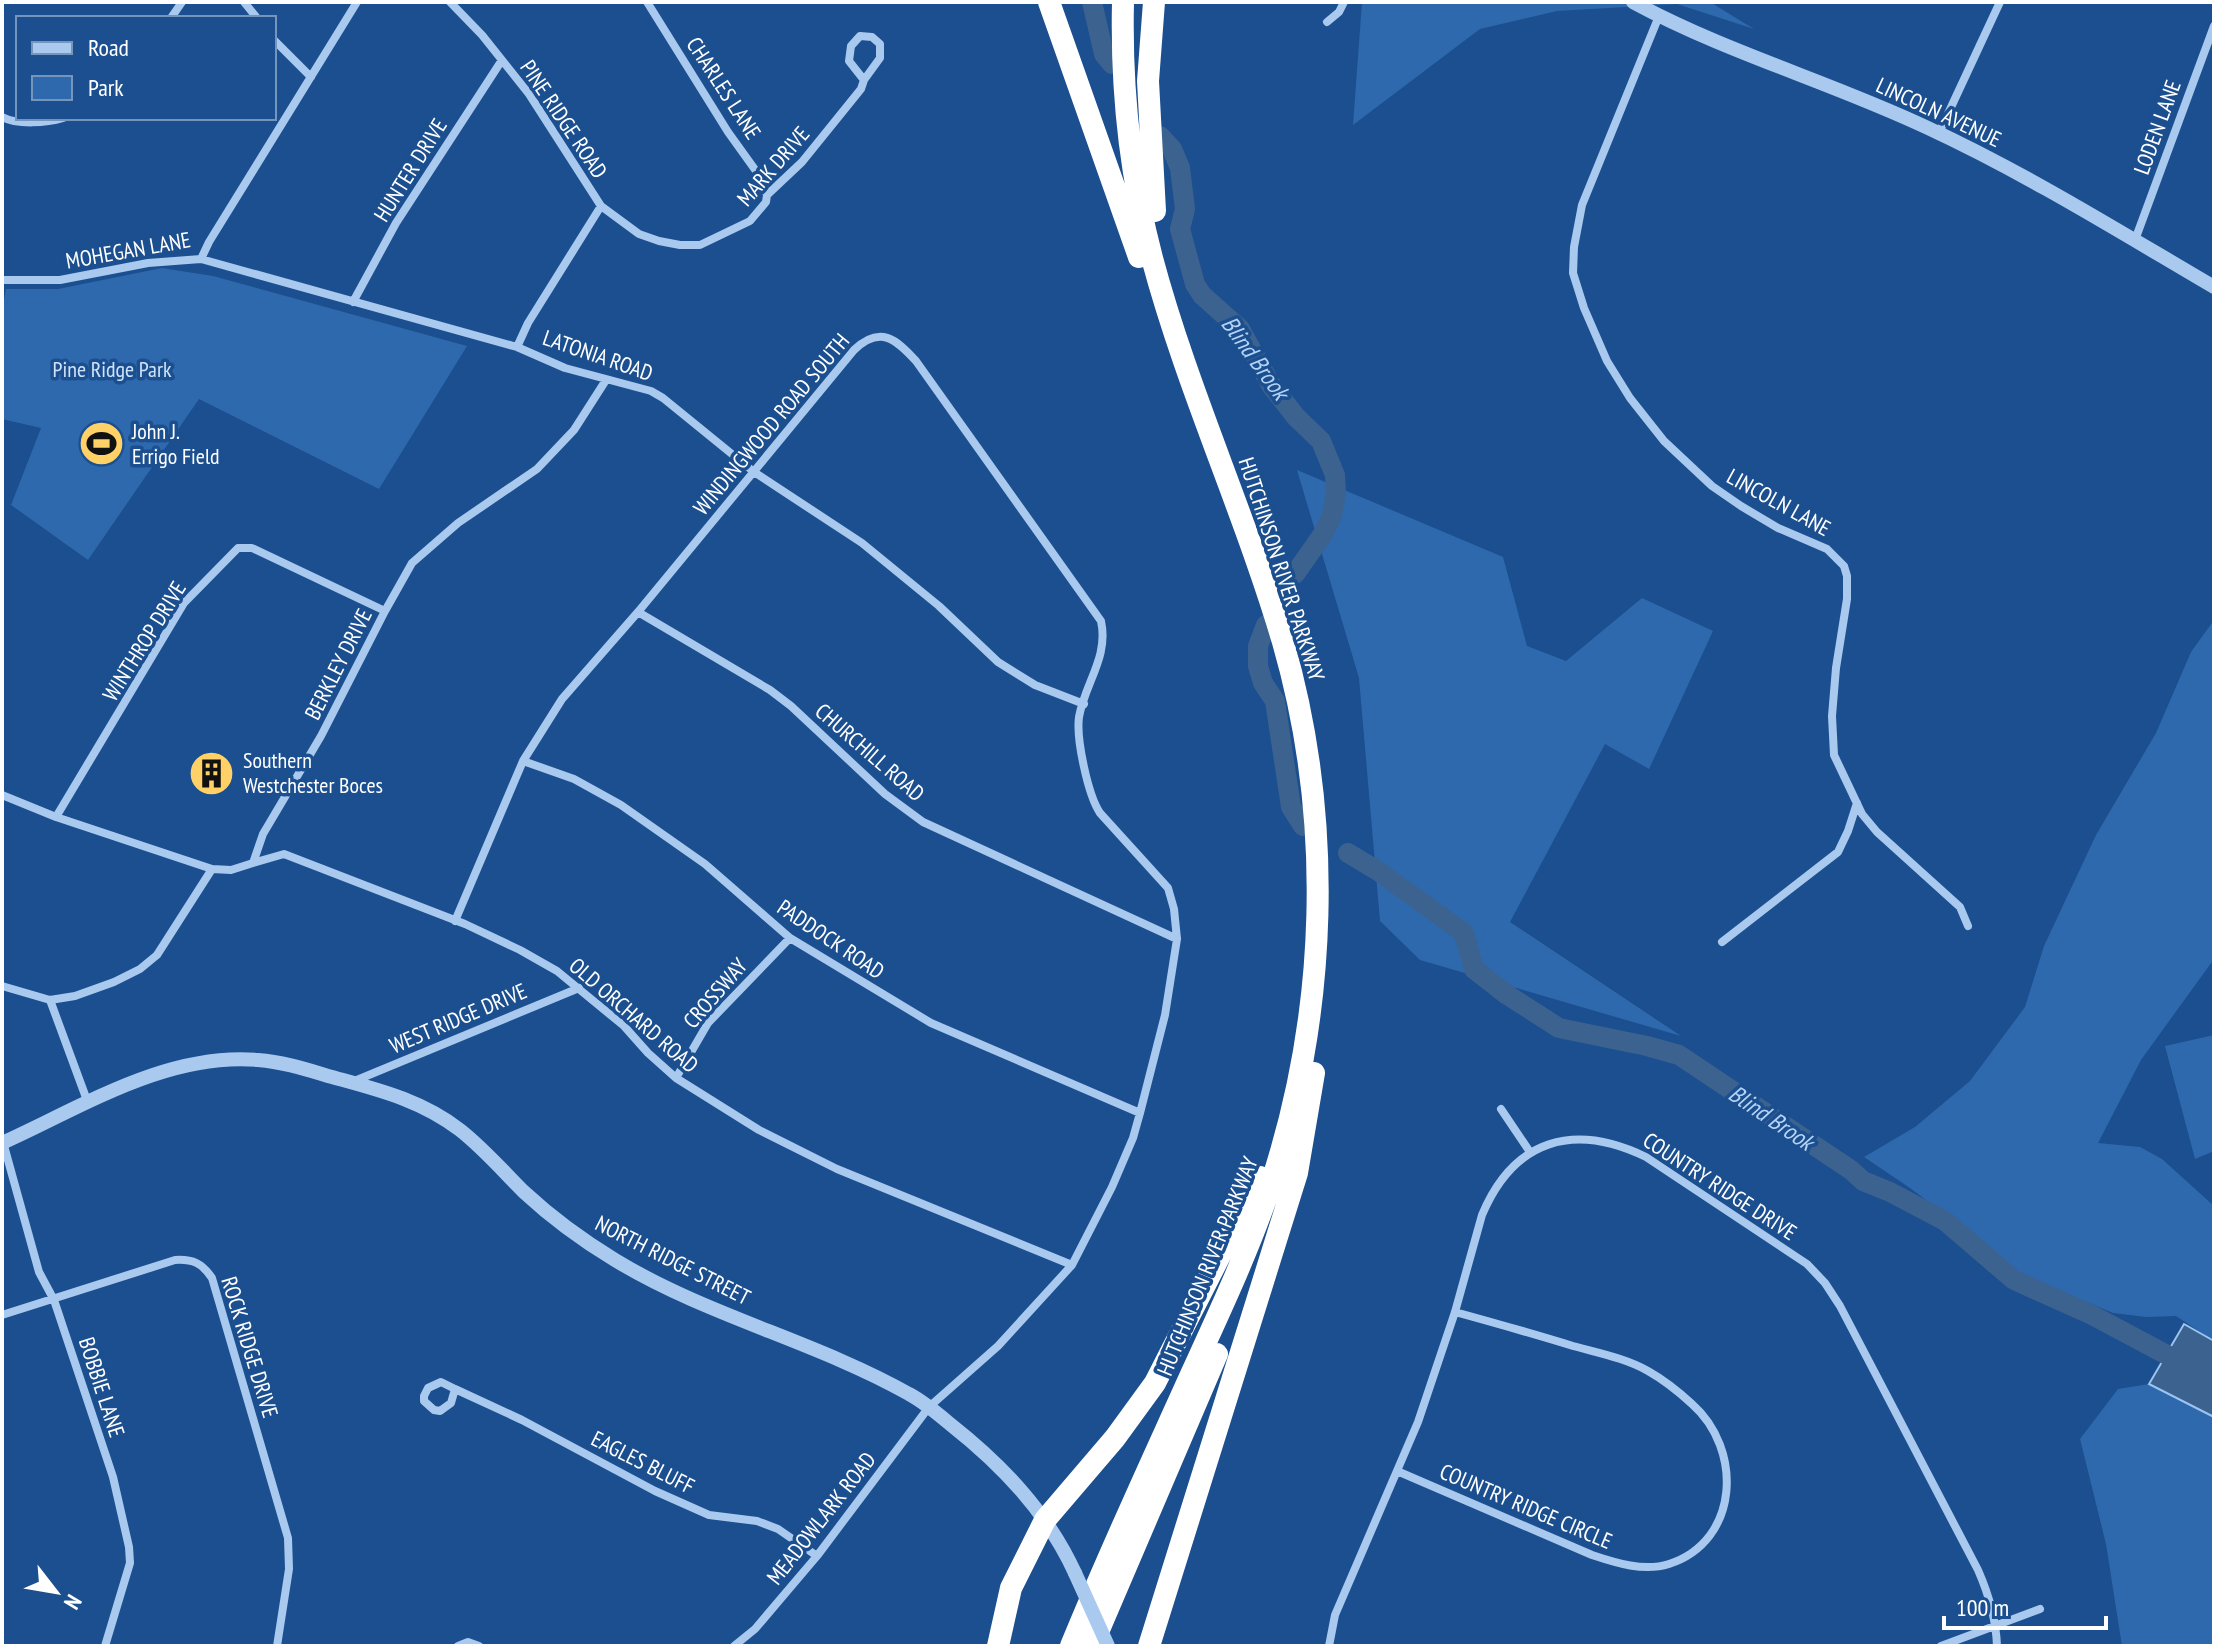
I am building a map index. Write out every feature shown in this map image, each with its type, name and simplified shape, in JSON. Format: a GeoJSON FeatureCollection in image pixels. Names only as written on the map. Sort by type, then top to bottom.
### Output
{"type":"FeatureCollection","features":[{"type":"Feature","properties":{"kind":"highway"},"geometry":{"type":"LineString","coordinates":[[1049,2],[1175,359],[1209,430]]}},
{"type":"Feature","properties":{"kind":"highway","name":"HUTCHINSON RIVER PARKWAY"},"geometry":{"type":"LineString","coordinates":[[1092,1646],[1267,1235],[1296,1150],[1314,1073],[1327,985],[1331,906],[1327,807],[1315,717],[1288,613],[1186,324],[1155,211],[1145,152],[1138,74],[1137,2]]}},
{"type":"Feature","properties":{"kind":"highway"},"geometry":{"type":"LineString","coordinates":[[1154,2],[1148,67],[1155,211]]}},
{"type":"Feature","properties":{"kind":"highway","name":"HUTCHINSON RIVER PARKWAY"},"geometry":{"type":"LineString","coordinates":[[1071,1646],[1260,1217],[1291,1114],[1303,1056],[1312,998],[1317,920],[1313,803],[1302,725],[1273,610],[1154,265],[1140,207],[1129,138],[1123,11]]}},
{"type":"Feature","properties":{"kind":"highway"},"geometry":{"type":"LineString","coordinates":[[998,1646],[1011,1588],[1045,1520],[1140,1406],[1168,1360],[1226,1247],[1271,1149],[1312,998]]}},
{"type":"Feature","properties":{"kind":"highway"},"geometry":{"type":"LineString","coordinates":[[1149,1646],[1297,1173],[1314,1073]]}},
{"type":"Feature","properties":{"kind":"street","name":"MOHEGAN LANE"},"geometry":{"type":"LineString","coordinates":[[2,280],[60,280],[148,263],[201,259],[357,2]]}},
{"type":"Feature","properties":{"kind":"street","name":"PINE RIDGE ROAD"},"geometry":{"type":"LineString","coordinates":[[450,2],[529,94],[601,206],[543,296],[517,347]]}},
{"type":"Feature","properties":{"kind":"street","name":"CHARLES LANE"},"geometry":{"type":"LineString","coordinates":[[647,2],[728,132],[761,178],[767,195]]}},
{"type":"Feature","properties":{"kind":"street"},"geometry":{"type":"LineString","coordinates":[[1327,22],[1339,12],[1344,2]]}},
{"type":"Feature","properties":{"kind":"street","name":"LINCOLN AVENUE"},"geometry":{"type":"LineString","coordinates":[[1633,2],[1714,42],[1827,84],[1939,133],[2055,194],[2214,287]]}},
{"type":"Feature","properties":{"kind":"street"},"geometry":{"type":"LineString","coordinates":[[1939,133],[2000,2]]}},
{"type":"Feature","properties":{"kind":"street","name":"LINCOLN LANE"},"geometry":{"type":"LineString","coordinates":[[1659,16],[1582,205],[1574,247],[1573,273],[1584,308],[1607,361],[1630,398],[1664,441],[1712,486],[1778,528],[1827,549],[1844,566],[1847,599],[1836,668],[1834,755],[1862,814],[1877,832],[1960,907],[1968,926]]}},
{"type":"Feature","properties":{"kind":"street","name":"LODEN LANE"},"geometry":{"type":"LineString","coordinates":[[2135,240],[2214,26]]}},
{"type":"Feature","properties":{"kind":"street","name":"MARK DRIVE"},"geometry":{"type":"LineString","coordinates":[[601,206],[639,234],[680,245],[700,245],[750,221],[766,202],[767,195],[802,162],[861,89],[880,58],[880,44],[872,37],[860,36],[851,46],[849,61],[864,80]]}},
{"type":"Feature","properties":{"kind":"street"},"geometry":{"type":"LineString","coordinates":[[276,42],[311,77]]}},
{"type":"Feature","properties":{"kind":"street","name":"HUNTER DRIVE"},"geometry":{"type":"LineString","coordinates":[[353,302],[396,223],[502,60]]}},
{"type":"Feature","properties":{"kind":"street"},"geometry":{"type":"LineString","coordinates":[[2,117],[10,121],[57,120]]}},
{"type":"Feature","properties":{"kind":"street","name":"LATONIA ROAD"},"geometry":{"type":"LineString","coordinates":[[201,259],[517,347],[565,368],[633,384],[663,398],[754,472],[862,543],[939,606],[998,662],[1035,685],[1084,704]]}},
{"type":"Feature","properties":{"kind":"street","name":"WINDINGWOOD ROAD SOUTH"},"geometry":{"type":"LineString","coordinates":[[455,921],[523,761],[562,699],[866,338],[881,336],[896,341],[916,361],[1101,621],[1101,656],[1084,704]]}},
{"type":"Feature","properties":{"kind":"street","name":"BERKLEY DRIVE"},"geometry":{"type":"LineString","coordinates":[[253,863],[263,834],[321,736],[412,563],[458,523],[537,469],[574,430],[606,380]]}},
{"type":"Feature","properties":{"kind":"street","name":"WINTHROP DRIVE"},"geometry":{"type":"LineString","coordinates":[[56,817],[184,603],[238,548],[252,548],[385,611]]}},
{"type":"Feature","properties":{"kind":"street","name":"CHURCHILL ROAD"},"geometry":{"type":"LineString","coordinates":[[638,612],[770,690],[885,794],[923,822],[1177,939]]}},
{"type":"Feature","properties":{"kind":"street","name":"MEADOWLARK ROAD"},"geometry":{"type":"LineString","coordinates":[[734,1646],[755,1629],[817,1556],[929,1407],[998,1346],[1072,1265],[1133,1138],[1165,1015],[1177,939],[1174,909],[1168,888],[1092,802],[1079,718],[1084,704]]}},
{"type":"Feature","properties":{"kind":"street","name":"PADDOCK ROAD"},"geometry":{"type":"LineString","coordinates":[[523,761],[574,779],[621,805],[705,864],[790,938],[931,1023],[1140,1113]]}},
{"type":"Feature","properties":{"kind":"street"},"geometry":{"type":"LineString","coordinates":[[2,795],[56,817],[212,869],[231,870],[253,863]]}},
{"type":"Feature","properties":{"kind":"street"},"geometry":{"type":"LineString","coordinates":[[1722,942],[1838,852],[1857,803]]}},
{"type":"Feature","properties":{"kind":"street","name":"OLD ORCHARD ROAD"},"geometry":{"type":"LineString","coordinates":[[253,863],[284,854],[520,950],[579,988],[624,1026],[676,1078],[759,1130],[837,1169],[1072,1265]]}},
{"type":"Feature","properties":{"kind":"street"},"geometry":{"type":"LineString","coordinates":[[2,986],[50,1000],[101,987],[140,969],[157,955],[212,869]]}},
{"type":"Feature","properties":{"kind":"street","name":"CROSSWAY"},"geometry":{"type":"LineString","coordinates":[[676,1078],[708,1023],[790,938]]}},
{"type":"Feature","properties":{"kind":"street","name":"WEST RIDGE DRIVE"},"geometry":{"type":"LineString","coordinates":[[351,1082],[579,988]]}},
{"type":"Feature","properties":{"kind":"street"},"geometry":{"type":"LineString","coordinates":[[50,1000],[88,1103]]}},
{"type":"Feature","properties":{"kind":"street","name":"NORTH RIDGE STREET"},"geometry":{"type":"LineString","coordinates":[[3,1142],[130,1083],[167,1072],[235,1059],[281,1063],[412,1101],[461,1131],[568,1230],[618,1262],[684,1295],[860,1370],[910,1394],[929,1407],[1000,1467],[1045,1520],[1075,1573],[1108,1646]]}},
{"type":"Feature","properties":{"kind":"street"},"geometry":{"type":"LineString","coordinates":[[1501,1109],[1530,1152]]}},
{"type":"Feature","properties":{"kind":"street","name":"COUNTRY RIDGE DRIVE"},"geometry":{"type":"LineString","coordinates":[[1329,1646],[1335,1615],[1418,1422],[1492,1190],[1530,1152],[1553,1142],[1576,1138],[1599,1139],[1624,1146],[1646,1157],[1807,1264],[1825,1283],[1840,1306],[1978,1570],[1996,1625],[1997,1646]]}},
{"type":"Feature","properties":{"kind":"street","name":"BOBBIE LANE"},"geometry":{"type":"LineString","coordinates":[[3,1142],[39,1272],[54,1300],[113,1477],[129,1547],[130,1563],[105,1646]]}},
{"type":"Feature","properties":{"kind":"street","name":"ROCK RIDGE DRIVE"},"geometry":{"type":"LineString","coordinates":[[2,1315],[175,1260],[195,1261],[212,1278],[288,1538],[289,1569],[277,1646]]}},
{"type":"Feature","properties":{"kind":"street","name":"COUNTRY RIDGE CIRCLE"},"geometry":{"type":"LineString","coordinates":[[1397,1471],[1592,1555],[1641,1567],[1668,1565],[1690,1554],[1710,1536],[1724,1513],[1728,1485],[1724,1456],[1713,1429],[1695,1406],[1670,1386],[1648,1371],[1619,1359],[1455,1312]]}},
{"type":"Feature","properties":{"kind":"street","name":"EAGLES BLUFF"},"geometry":{"type":"LineString","coordinates":[[455,1389],[522,1420],[655,1491],[709,1515],[757,1521],[778,1529],[817,1556]]}},
{"type":"Feature","properties":{"kind":"street"},"geometry":{"type":"LineString","coordinates":[[1941,1646],[2040,1609]]}},
{"type":"Feature","properties":{"kind":"street"},"geometry":{"type":"LineString","coordinates":[[458,1646],[468,1642],[479,1646]]}},
{"type":"Feature","properties":{"kind":"green space"},"geometry":{"type":"Polygon","coordinates":[[[1362,2],[1710,2],[1754,29],[1677,4],[1557,11],[1480,29],[1353,125],[1362,2]]]}},
{"type":"Feature","properties":{"kind":"green space","name":"Pine Ridge Park"},"geometry":{"type":"Polygon","coordinates":[[[162,268],[213,276],[467,346],[379,489],[199,399],[88,560],[11,505],[41,428],[2,419],[2,311],[6,289],[58,289],[162,268]]]}},
{"type":"Feature","properties":{"kind":"green space"},"geometry":{"type":"Polygon","coordinates":[[[1297,470],[1503,557],[1527,646],[1566,661],[1642,598],[1713,631],[1649,769],[1605,744],[1510,922],[1681,1036],[1420,960],[1380,921],[1359,678],[1297,470]]]}},
{"type":"Feature","properties":{"kind":"green space"},"geometry":{"type":"Polygon","coordinates":[[[2214,620],[2214,959],[2141,1060],[2098,1143],[2140,1147],[2162,1159],[2214,1206],[2214,1341],[2176,1316],[2146,1317],[2113,1313],[2015,1272],[1986,1245],[1864,1157],[1915,1127],[1970,1081],[2025,1007],[2044,946],[2096,835],[2156,733],[2191,652],[2214,620]]]}},
{"type":"Feature","properties":{"kind":"green space"},"geometry":{"type":"Polygon","coordinates":[[[2214,1035],[2214,1151],[2195,1159],[2165,1046],[2214,1035]]]}},
{"type":"Feature","properties":{"kind":"green space"},"geometry":{"type":"Polygon","coordinates":[[[2149,1384],[2214,1418],[2214,1646],[2122,1646],[2106,1544],[2080,1439],[2118,1389],[2149,1384]]]}},
{"type":"Feature","properties":{"kind":"shaded area"},"geometry":{"type":"Polygon","coordinates":[[[2184,1324],[2214,1341],[2214,1417],[2149,1384],[2184,1324]]]}},
{"type":"Feature","properties":{"kind":"waterway","name":"Blind Brook"},"geometry":{"type":"LineString","coordinates":[[1092,2],[1104,54],[1112,64]]}},
{"type":"Feature","properties":{"kind":"waterway","name":"Blind Brook"},"geometry":{"type":"LineString","coordinates":[[1160,136],[1172,149],[1180,168],[1185,209],[1180,229],[1195,284],[1202,295],[1240,329],[1271,385],[1296,417],[1321,441],[1335,475],[1332,515],[1323,534],[1295,574]]}},
{"type":"Feature","properties":{"kind":"waterway","name":"Blind Brook"},"geometry":{"type":"LineString","coordinates":[[1266,625],[1258,646],[1258,666],[1263,683],[1275,701],[1291,807],[1303,826]]}},
{"type":"Feature","properties":{"kind":"waterway","name":"Blind Brook"},"geometry":{"type":"LineString","coordinates":[[1348,853],[1464,933],[1474,969],[1559,1028],[1679,1055],[1863,1181],[1945,1221],[2014,1280],[2092,1315],[2214,1380]]}},
{"type":"Feature","properties":{"kind":"place","name":"John J. Errigo Field"},"geometry":{"type":"Point","coordinates":[101,444]}},
{"type":"Feature","properties":{"kind":"place","name":"Southern Westchester Boces"},"geometry":{"type":"Point","coordinates":[212,773]}}]}
